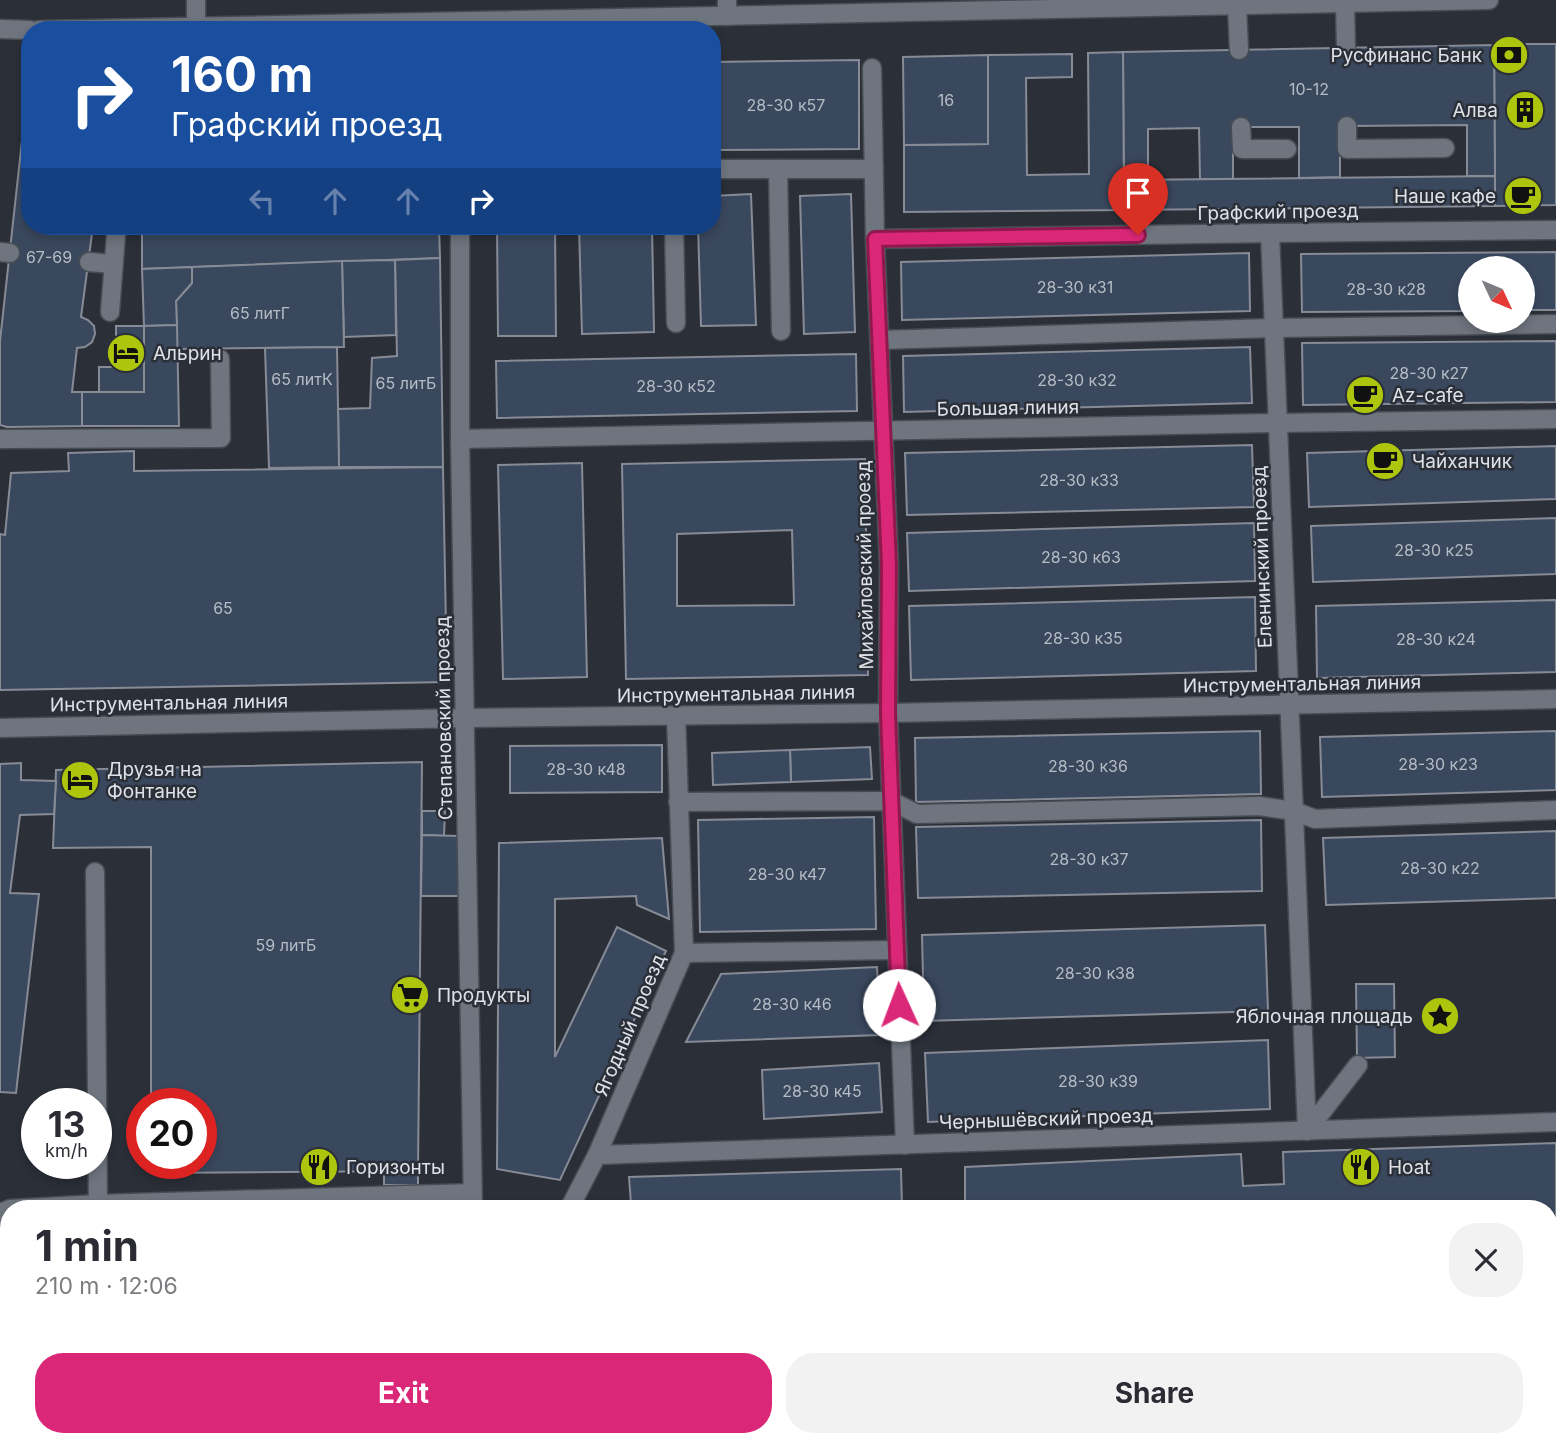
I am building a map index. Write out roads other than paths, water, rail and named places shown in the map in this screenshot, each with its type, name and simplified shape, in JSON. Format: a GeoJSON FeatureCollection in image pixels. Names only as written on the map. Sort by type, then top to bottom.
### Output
{"type":"FeatureCollection","features":[{"type":"Feature","properties":{"kind":"street"},"geometry":{"type":"LineString","coordinates":[[196,0],[196,21]]}},
{"type":"Feature","properties":{"kind":"street"},"geometry":{"type":"LineString","coordinates":[[524,21],[727,8],[1190,3],[1237,5],[1489,0]]}},
{"type":"Feature","properties":{"kind":"street"},"geometry":{"type":"LineString","coordinates":[[1342,2],[1346,48]]}},
{"type":"Feature","properties":{"kind":"street"},"geometry":{"type":"LineString","coordinates":[[1237,5],[1239,50]]}},
{"type":"Feature","properties":{"kind":"street"},"geometry":{"type":"LineString","coordinates":[[0,29],[21,30]]}},
{"type":"Feature","properties":{"kind":"street","name":"Михайловский проезд"},"geometry":{"type":"LineString","coordinates":[[872,68],[875,239],[889,565],[888,713],[905,1145]]}},
{"type":"Feature","properties":{"kind":"street"},"geometry":{"type":"LineString","coordinates":[[1347,126],[1347,149],[1445,148]]}},
{"type":"Feature","properties":{"kind":"street"},"geometry":{"type":"LineString","coordinates":[[1241,127],[1242,149],[1287,149]]}},
{"type":"Feature","properties":{"kind":"street"},"geometry":{"type":"LineString","coordinates":[[721,169],[874,169]]}},
{"type":"Feature","properties":{"kind":"street"},"geometry":{"type":"LineString","coordinates":[[778,169],[781,331]]}},
{"type":"Feature","properties":{"kind":"street","name":"Графский проезд"},"geometry":{"type":"LineString","coordinates":[[875,239],[1556,230]]}},
{"type":"Feature","properties":{"kind":"street","name":"Еленинский проезд"},"geometry":{"type":"LineString","coordinates":[[1270,233],[1307,1131]]}},
{"type":"Feature","properties":{"kind":"street"},"geometry":{"type":"LineString","coordinates":[[110,312],[116,235]]}},
{"type":"Feature","properties":{"kind":"street","name":"Степановский проезд"},"geometry":{"type":"LineString","coordinates":[[460,235],[460,439],[472,1200]]}},
{"type":"Feature","properties":{"kind":"street"},"geometry":{"type":"LineString","coordinates":[[674,235],[676,323]]}},
{"type":"Feature","properties":{"kind":"street"},"geometry":{"type":"LineString","coordinates":[[89,261],[113,264]]}},
{"type":"Feature","properties":{"kind":"street"},"geometry":{"type":"LineString","coordinates":[[880,340],[1274,328],[1556,324]]}},
{"type":"Feature","properties":{"kind":"street"},"geometry":{"type":"LineString","coordinates":[[0,439],[221,438],[220,359]]}},
{"type":"Feature","properties":{"kind":"street","name":"Большая линия"},"geometry":{"type":"LineString","coordinates":[[460,439],[1556,419]]}},
{"type":"Feature","properties":{"kind":"street","name":"Инструментальная линия"},"geometry":{"type":"LineString","coordinates":[[0,728],[1556,699]]}},
{"type":"Feature","properties":{"kind":"street"},"geometry":{"type":"LineString","coordinates":[[676,715],[684,953]]}},
{"type":"Feature","properties":{"kind":"street"},"geometry":{"type":"LineString","coordinates":[[678,802],[891,801],[917,814],[1259,806],[1294,811],[1315,819],[1556,810]]}},
{"type":"Feature","properties":{"kind":"street"},"geometry":{"type":"LineString","coordinates":[[95,873],[98,1200]]}},
{"type":"Feature","properties":{"kind":"street","name":"Ягодный проезд"},"geometry":{"type":"LineString","coordinates":[[597,1155],[684,953],[897,950]]}},
{"type":"Feature","properties":{"kind":"street"},"geometry":{"type":"LineString","coordinates":[[1307,1131],[1358,1065]]}},
{"type":"Feature","properties":{"kind":"street","name":"Чернышёвский проезд"},"geometry":{"type":"LineString","coordinates":[[597,1155],[1556,1122]]}},
{"type":"Feature","properties":{"kind":"street"},"geometry":{"type":"LineString","coordinates":[[574,1200],[597,1155]]}},
{"type":"Feature","properties":{"kind":"place","name":"Русфинанс Банк"},"geometry":{"type":"Point","coordinates":[1509,55]}},
{"type":"Feature","properties":{"kind":"place","name":"Алва"},"geometry":{"type":"Point","coordinates":[1525,110]}},
{"type":"Feature","properties":{"kind":"place","name":"Наше кафе"},"geometry":{"type":"Point","coordinates":[1523,196]}},
{"type":"Feature","properties":{"kind":"place","name":"Альрин"},"geometry":{"type":"Point","coordinates":[126,353]}},
{"type":"Feature","properties":{"kind":"place","name":"Az-cafe"},"geometry":{"type":"Point","coordinates":[1365,395]}},
{"type":"Feature","properties":{"kind":"place","name":"Чайханчик"},"geometry":{"type":"Point","coordinates":[1385,461]}},
{"type":"Feature","properties":{"kind":"place","name":"Друзья на Фонтанке"},"geometry":{"type":"Point","coordinates":[80,780]}},
{"type":"Feature","properties":{"kind":"place","name":"Продукты"},"geometry":{"type":"Point","coordinates":[410,995]}},
{"type":"Feature","properties":{"kind":"place","name":"Яблочная площадь"},"geometry":{"type":"Point","coordinates":[1440,1016]}},
{"type":"Feature","properties":{"kind":"place","name":"Горизонты"},"geometry":{"type":"Point","coordinates":[319,1167]}},
{"type":"Feature","properties":{"kind":"place","name":"Hoat"},"geometry":{"type":"Point","coordinates":[1361,1167]}}]}
